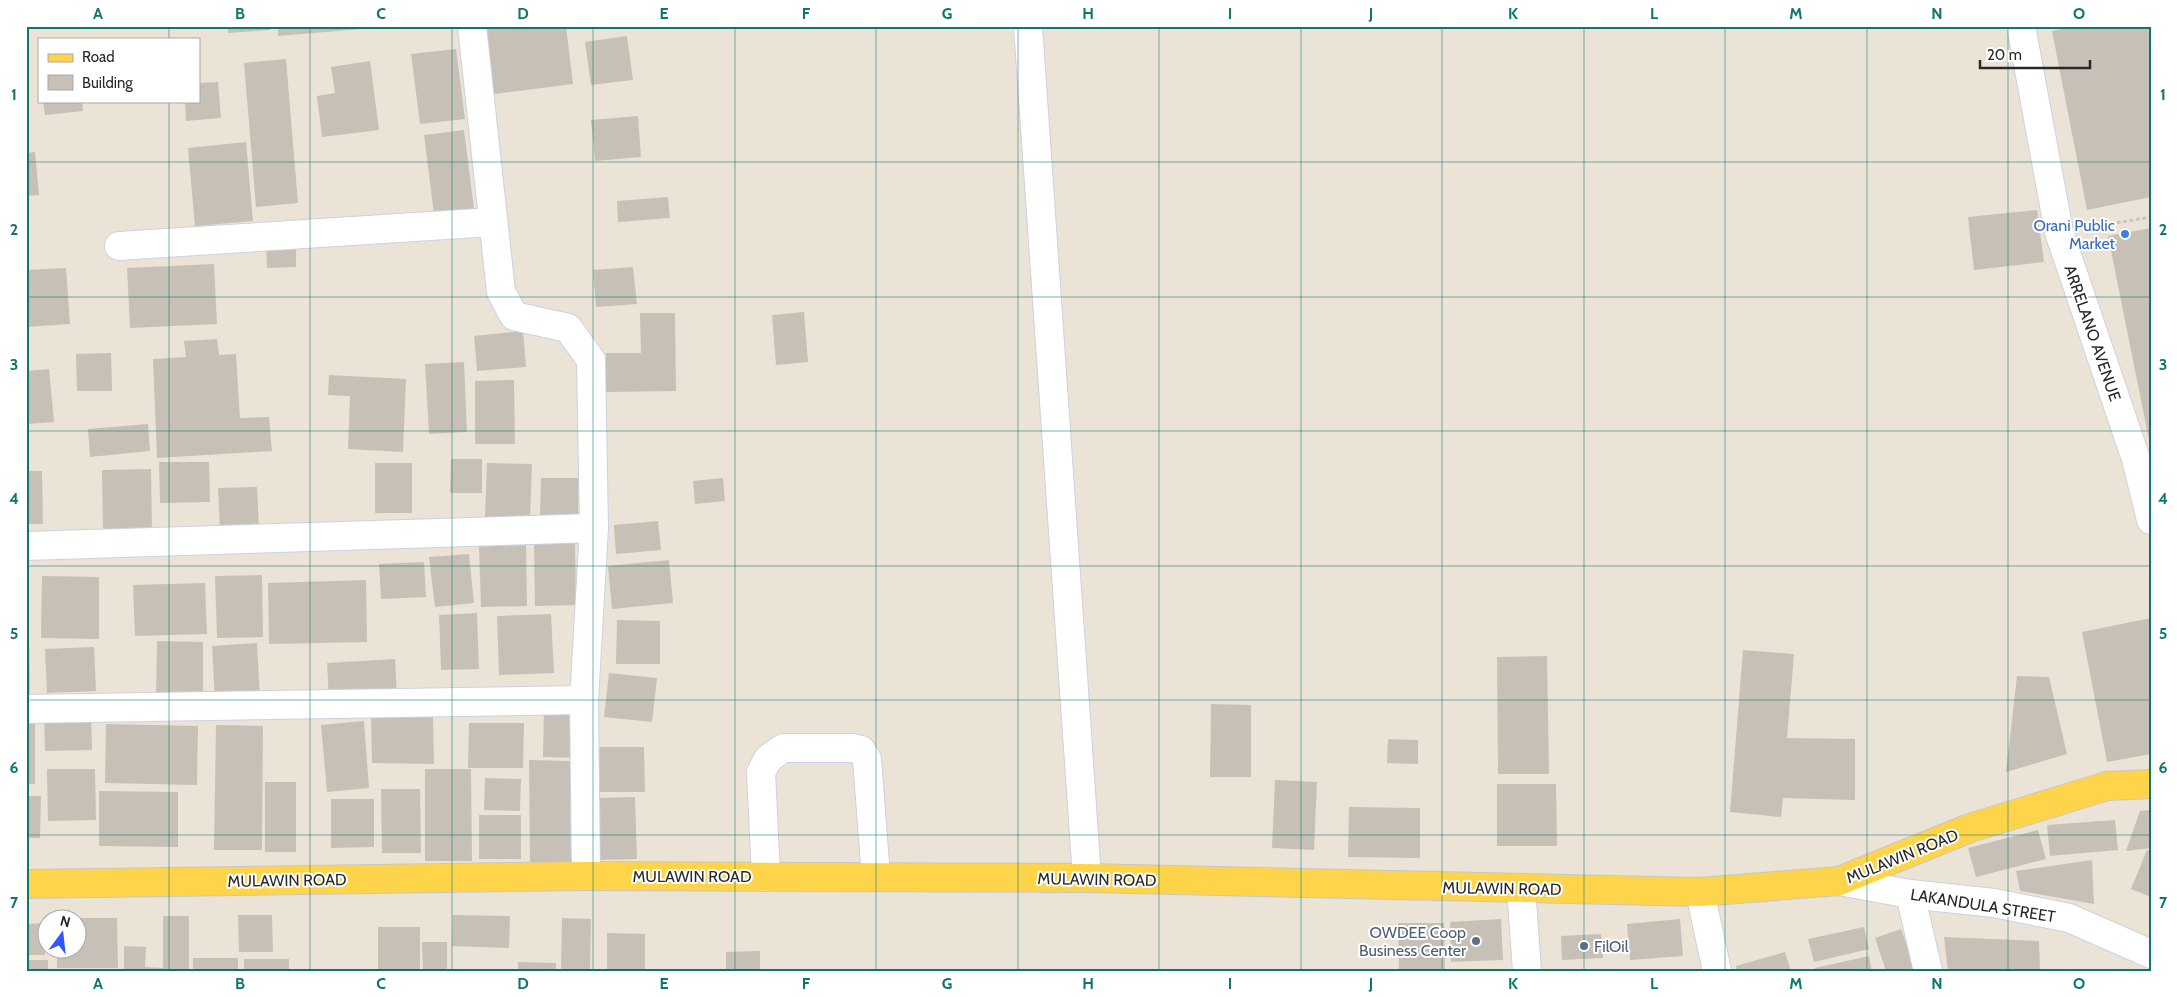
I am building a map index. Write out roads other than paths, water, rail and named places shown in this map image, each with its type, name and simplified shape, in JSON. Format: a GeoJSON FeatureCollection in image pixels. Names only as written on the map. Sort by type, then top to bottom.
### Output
{"type":"FeatureCollection","features":[{"type":"Feature","properties":{"kind":"main road","name":"MULAWIN ROAD"},"geometry":{"type":"LineString","coordinates":[[26,884],[586,876],[766,876],[1087,878],[1700,892],[1839,881],[1979,826],[2107,786],[2151,784]]}},
{"type":"Feature","properties":{"kind":"street"},"geometry":{"type":"LineString","coordinates":[[472,26],[501,292],[514,316],[568,328],[591,360],[594,528],[584,700],[586,876]]}},
{"type":"Feature","properties":{"kind":"street"},"geometry":{"type":"LineString","coordinates":[[1028,26],[1087,878]]}},
{"type":"Feature","properties":{"kind":"street","name":"ARRELANO AVENUE"},"geometry":{"type":"LineString","coordinates":[[2021,26],[2059,232],[2136,459],[2151,520]]}},
{"type":"Feature","properties":{"kind":"street"},"geometry":{"type":"LineString","coordinates":[[119,246],[494,222]]}},
{"type":"Feature","properties":{"kind":"street"},"geometry":{"type":"LineString","coordinates":[[26,546],[594,528]]}},
{"type":"Feature","properties":{"kind":"street"},"geometry":{"type":"LineString","coordinates":[[26,709],[584,700]]}},
{"type":"Feature","properties":{"kind":"street"},"geometry":{"type":"LineString","coordinates":[[766,876],[762,772],[768,758],[783,748],[852,748],[861,750],[867,759],[876,877]]}},
{"type":"Feature","properties":{"kind":"street","name":"LAKANDULA STREET"},"geometry":{"type":"LineString","coordinates":[[1839,881],[1910,894],[1994,903],[2068,918],[2151,954]]}},
{"type":"Feature","properties":{"kind":"street"},"geometry":{"type":"LineString","coordinates":[[1521,888],[1527,971]]}},
{"type":"Feature","properties":{"kind":"street"},"geometry":{"type":"LineString","coordinates":[[1700,892],[1718,971]]}},
{"type":"Feature","properties":{"kind":"street"},"geometry":{"type":"LineString","coordinates":[[1910,894],[1928,971]]}},
{"type":"Feature","properties":{"kind":"place","name":"Orani Public Market"},"geometry":{"type":"Point","coordinates":[2125,234]}},
{"type":"Feature","properties":{"kind":"place","name":"OWDEE Coop Business Center"},"geometry":{"type":"Point","coordinates":[1476,941]}},
{"type":"Feature","properties":{"kind":"place","name":"FilOil"},"geometry":{"type":"Point","coordinates":[1584,946]}}]}
